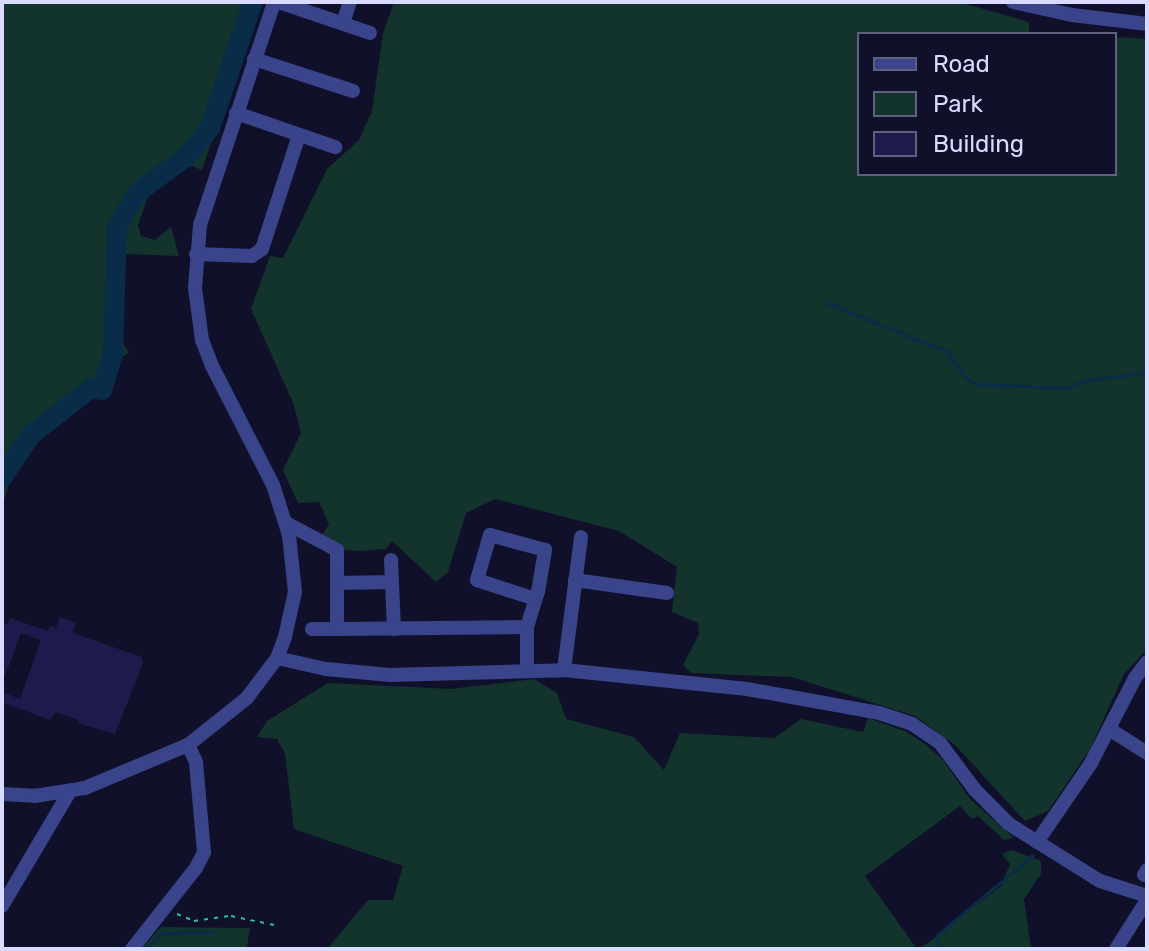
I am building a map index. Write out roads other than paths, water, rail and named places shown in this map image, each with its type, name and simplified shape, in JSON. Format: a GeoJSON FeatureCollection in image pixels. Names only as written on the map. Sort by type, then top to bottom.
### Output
{"type":"FeatureCollection","features":[{"type":"Feature","properties":{"kind":"street"},"geometry":{"type":"LineString","coordinates":[[2,794],[35,796],[70,791],[188,745],[247,698],[277,658],[295,592],[295,570],[286,523],[273,485],[224,395],[202,340],[195,288],[196,254],[203,213],[254,59],[277,2],[370,33]]}},
{"type":"Feature","properties":{"kind":"street"},"geometry":{"type":"LineString","coordinates":[[343,23],[350,2]]}},
{"type":"Feature","properties":{"kind":"street"},"geometry":{"type":"LineString","coordinates":[[1013,2],[1072,15],[1147,24]]}},
{"type":"Feature","properties":{"kind":"street"},"geometry":{"type":"LineString","coordinates":[[254,59],[353,91]]}},
{"type":"Feature","properties":{"kind":"street"},"geometry":{"type":"LineString","coordinates":[[236,113],[335,147]]}},
{"type":"Feature","properties":{"kind":"street"},"geometry":{"type":"LineString","coordinates":[[196,254],[252,256],[262,249],[299,135]]}},
{"type":"Feature","properties":{"kind":"street"},"geometry":{"type":"LineString","coordinates":[[286,523],[337,550],[337,629]]}},
{"type":"Feature","properties":{"kind":"street"},"geometry":{"type":"LineString","coordinates":[[527,670],[527,627],[535,599],[545,550],[490,535],[477,580],[535,599]]}},
{"type":"Feature","properties":{"kind":"street"},"geometry":{"type":"LineString","coordinates":[[564,670],[581,537]]}},
{"type":"Feature","properties":{"kind":"street"},"geometry":{"type":"LineString","coordinates":[[391,560],[394,629]]}},
{"type":"Feature","properties":{"kind":"street"},"geometry":{"type":"LineString","coordinates":[[575,580],[667,593]]}},
{"type":"Feature","properties":{"kind":"street"},"geometry":{"type":"LineString","coordinates":[[337,583],[391,582]]}},
{"type":"Feature","properties":{"kind":"street"},"geometry":{"type":"LineString","coordinates":[[312,629],[527,627]]}},
{"type":"Feature","properties":{"kind":"street"},"geometry":{"type":"LineString","coordinates":[[277,658],[326,669],[390,675],[564,670],[747,689],[879,713],[912,724],[940,743],[991,808],[1037,842],[1100,881],[1147,898],[1116,949]]}},
{"type":"Feature","properties":{"kind":"street"},"geometry":{"type":"LineString","coordinates":[[1037,842],[1091,763],[1147,662]]}},
{"type":"Feature","properties":{"kind":"street"},"geometry":{"type":"LineString","coordinates":[[1109,729],[1147,753]]}},
{"type":"Feature","properties":{"kind":"street"},"geometry":{"type":"LineString","coordinates":[[132,949],[196,868],[204,852],[196,762],[188,745]]}},
{"type":"Feature","properties":{"kind":"street"},"geometry":{"type":"LineString","coordinates":[[2,906],[70,791]]}},
{"type":"Feature","properties":{"kind":"waterway"},"geometry":{"type":"LineString","coordinates":[[2,478],[31,435],[91,388],[102,390],[113,354],[117,227],[138,192],[186,157],[210,128],[253,2]]}},
{"type":"Feature","properties":{"kind":"waterway"},"geometry":{"type":"LineString","coordinates":[[827,303],[946,351],[965,377],[976,384],[1068,388],[1081,381],[1147,372]]}},
{"type":"Feature","properties":{"kind":"waterway"},"geometry":{"type":"LineString","coordinates":[[937,949],[937,935],[1033,855]]}},
{"type":"Feature","properties":{"kind":"waterway"},"geometry":{"type":"LineString","coordinates":[[145,949],[162,933],[211,932]]}}]}
